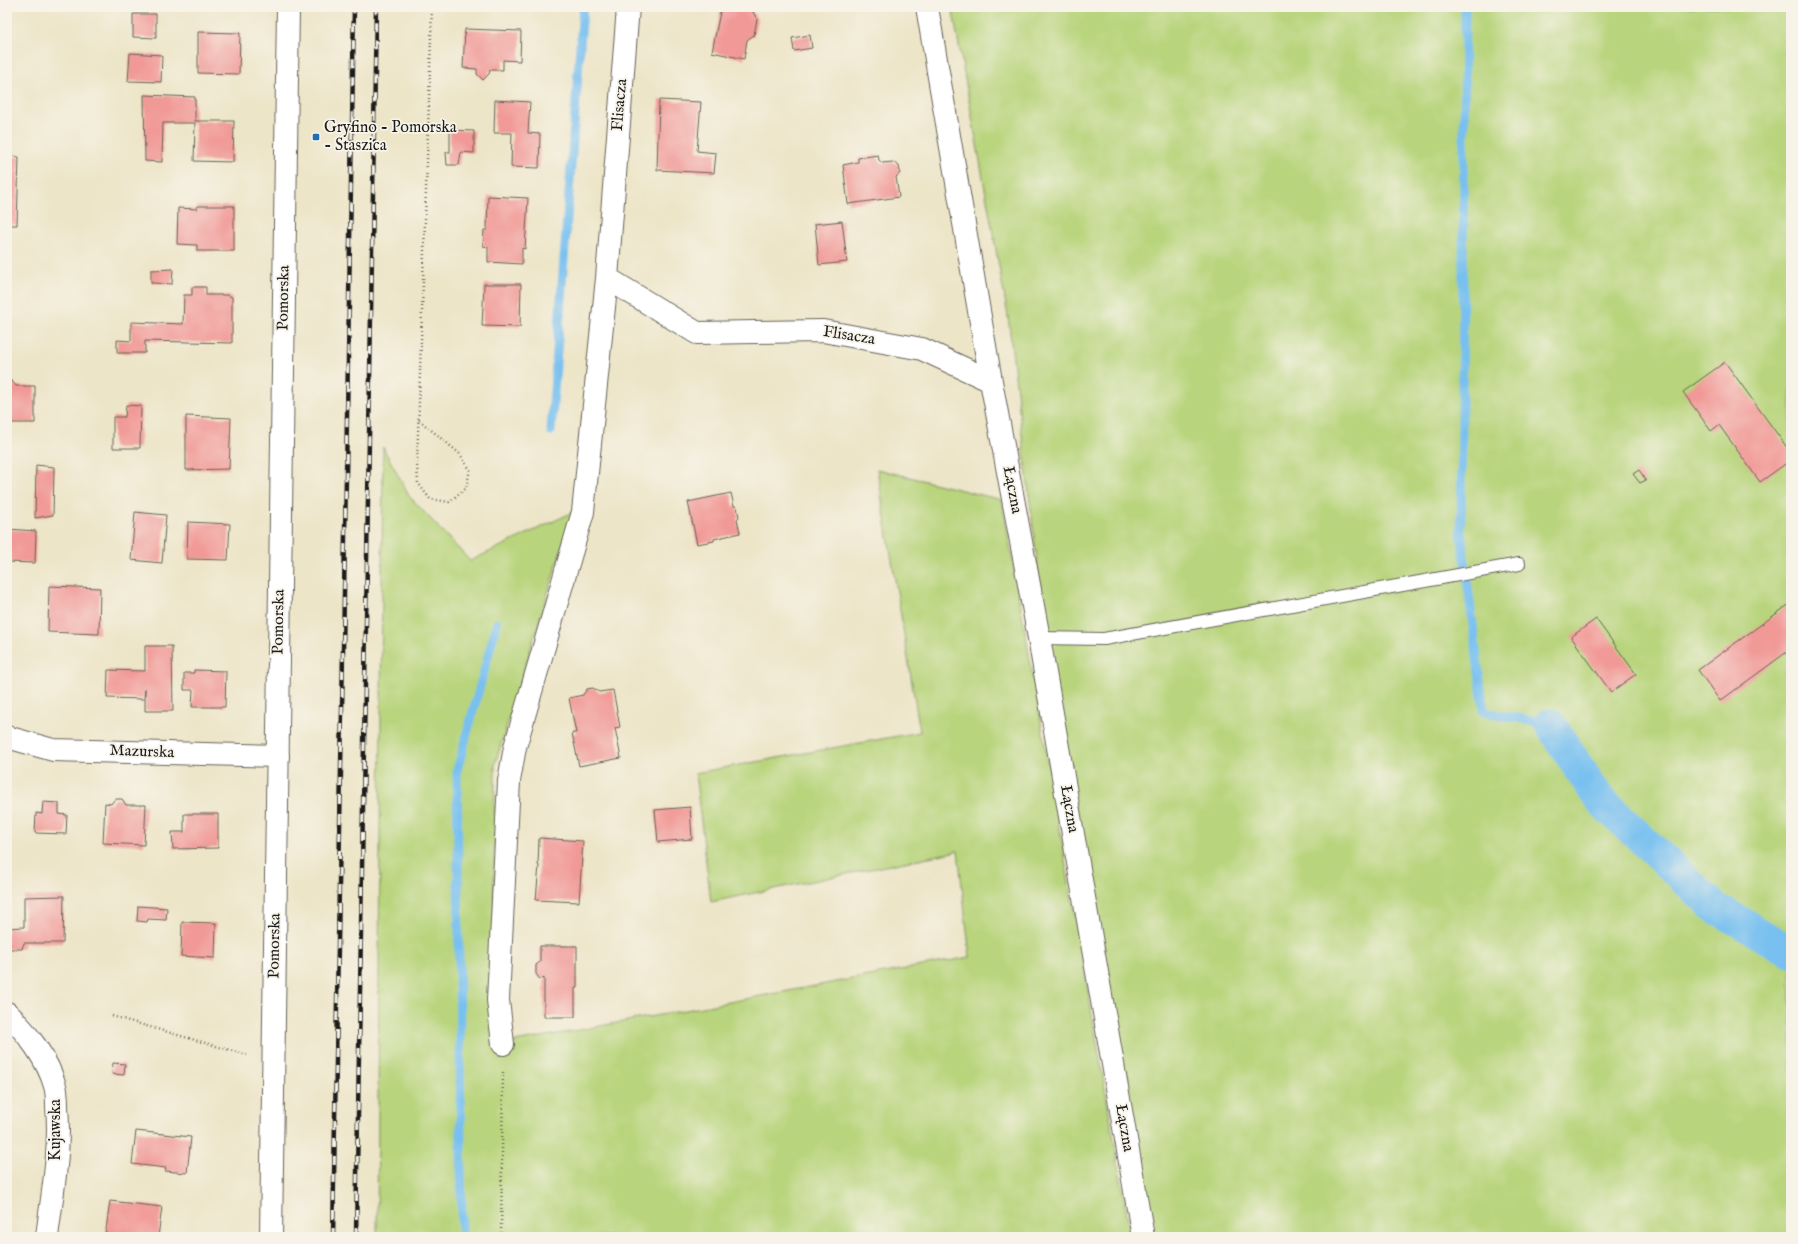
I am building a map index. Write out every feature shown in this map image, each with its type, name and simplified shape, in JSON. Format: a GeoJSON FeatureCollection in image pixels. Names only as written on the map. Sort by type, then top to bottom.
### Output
{"type":"FeatureCollection","features":[{"type":"Feature","properties":{"kind":"street","name":"Pomorska"},"geometry":{"type":"LineString","coordinates":[[271,1237],[288,7]]}},
{"type":"Feature","properties":{"kind":"street","name":"Flisacza"},"geometry":{"type":"LineString","coordinates":[[628,7],[607,278],[697,333],[823,330],[922,349],[991,381]]}},
{"type":"Feature","properties":{"kind":"street"},"geometry":{"type":"LineString","coordinates":[[927,7],[991,381]]}},
{"type":"Feature","properties":{"kind":"street"},"geometry":{"type":"LineString","coordinates":[[503,1044],[498,1000],[509,781],[515,747],[583,512],[607,278]]}},
{"type":"Feature","properties":{"kind":"street","name":"Łączna"},"geometry":{"type":"LineString","coordinates":[[991,381],[1039,638],[1143,1237]]}},
{"type":"Feature","properties":{"kind":"street","name":"Mazurska"},"geometry":{"type":"LineString","coordinates":[[7,737],[53,750],[278,756]]}},
{"type":"Feature","properties":{"kind":"street","name":"Kujawska"},"geometry":{"type":"LineString","coordinates":[[7,1014],[23,1028],[37,1050],[55,1086],[58,1122],[57,1158],[47,1237]]}},
{"type":"Feature","properties":{"kind":"lane"},"geometry":{"type":"LineString","coordinates":[[1039,638],[1104,639],[1519,564]]}},
{"type":"Feature","properties":{"kind":"path"},"geometry":{"type":"LineString","coordinates":[[419,420],[460,454],[470,470],[466,488],[449,502],[430,499],[418,483],[417,464],[432,7]]}},
{"type":"Feature","properties":{"kind":"path"},"geometry":{"type":"LineString","coordinates":[[112,1016],[252,1056]]}},
{"type":"Feature","properties":{"kind":"path"},"geometry":{"type":"LineString","coordinates":[[501,1237],[503,1044]]}},
{"type":"Feature","properties":{"kind":"green space"},"geometry":{"type":"Polygon","coordinates":[[[952,7],[1791,7],[1791,1237],[1150,1237],[1047,646],[1008,316],[952,7]]]}},
{"type":"Feature","properties":{"kind":"green space"},"geometry":{"type":"Polygon","coordinates":[[[383,447],[409,496],[470,561],[573,512],[495,764],[493,1046],[970,957],[958,851],[711,902],[695,773],[920,732],[877,469],[1002,500],[1131,1237],[377,1237],[383,447]]]}},
{"type":"Feature","properties":{"kind":"building"},"geometry":{"type":"Polygon","coordinates":[[[721,7],[753,8],[753,12],[757,19],[754,35],[747,40],[744,59],[712,52],[721,7]]]}},
{"type":"Feature","properties":{"kind":"building"},"geometry":{"type":"Polygon","coordinates":[[[133,14],[156,14],[156,38],[133,37],[133,14]]]}},
{"type":"Feature","properties":{"kind":"building"},"geometry":{"type":"Polygon","coordinates":[[[465,29],[521,31],[520,61],[503,60],[503,70],[490,70],[489,74],[483,80],[477,74],[477,69],[463,68],[465,29]]]}},
{"type":"Feature","properties":{"kind":"building"},"geometry":{"type":"Polygon","coordinates":[[[198,32],[240,33],[239,74],[198,73],[198,32]]]}},
{"type":"Feature","properties":{"kind":"building"},"geometry":{"type":"Polygon","coordinates":[[[810,35],[812,48],[794,51],[792,38],[810,35]]]}},
{"type":"Feature","properties":{"kind":"building"},"geometry":{"type":"Polygon","coordinates":[[[130,53],[162,55],[161,82],[128,81],[130,53]]]}},
{"type":"Feature","properties":{"kind":"building"},"geometry":{"type":"Polygon","coordinates":[[[144,95],[195,97],[195,121],[234,121],[233,162],[194,161],[195,123],[163,123],[162,162],[145,161],[144,95]]]}},
{"type":"Feature","properties":{"kind":"building"},"geometry":{"type":"Polygon","coordinates":[[[495,100],[530,102],[528,133],[540,134],[539,168],[511,167],[512,133],[494,133],[495,100]]]}},
{"type":"Feature","properties":{"kind":"building"},"geometry":{"type":"Polygon","coordinates":[[[659,100],[701,102],[697,151],[716,153],[714,173],[657,170],[659,100]]]}},
{"type":"Feature","properties":{"kind":"building"},"geometry":{"type":"Polygon","coordinates":[[[450,130],[474,131],[474,153],[461,152],[459,165],[447,165],[446,152],[450,152],[450,130]]]}},
{"type":"Feature","properties":{"kind":"building"},"geometry":{"type":"Polygon","coordinates":[[[7,143],[9,143],[9,150],[13,156],[19,157],[17,225],[7,225],[7,143]]]}},
{"type":"Feature","properties":{"kind":"building"},"geometry":{"type":"Polygon","coordinates":[[[878,155],[879,160],[882,163],[893,162],[899,166],[900,173],[896,177],[899,197],[848,204],[843,165],[858,162],[858,158],[878,155]]]}},
{"type":"Feature","properties":{"kind":"building"},"geometry":{"type":"Polygon","coordinates":[[[488,196],[528,198],[525,249],[522,248],[522,264],[488,262],[488,247],[483,246],[484,230],[487,230],[488,196]]]}},
{"type":"Feature","properties":{"kind":"building"},"geometry":{"type":"Polygon","coordinates":[[[197,206],[234,206],[234,251],[197,251],[197,245],[177,244],[178,208],[197,209],[197,206]]]}},
{"type":"Feature","properties":{"kind":"building"},"geometry":{"type":"Polygon","coordinates":[[[842,221],[847,262],[819,265],[815,224],[842,221]]]}},
{"type":"Feature","properties":{"kind":"building"},"geometry":{"type":"Polygon","coordinates":[[[173,269],[172,284],[151,283],[151,270],[173,269]]]}},
{"type":"Feature","properties":{"kind":"building"},"geometry":{"type":"Polygon","coordinates":[[[484,284],[521,284],[520,327],[482,326],[484,284]]]}},
{"type":"Feature","properties":{"kind":"building"},"geometry":{"type":"Polygon","coordinates":[[[192,287],[206,287],[206,295],[227,295],[232,297],[232,343],[145,341],[145,353],[117,353],[117,340],[131,341],[131,322],[183,324],[184,295],[192,295],[192,287]]]}},
{"type":"Feature","properties":{"kind":"building"},"geometry":{"type":"Polygon","coordinates":[[[1725,362],[1791,453],[1791,460],[1760,482],[1719,425],[1711,431],[1683,392],[1725,362]]]}},
{"type":"Feature","properties":{"kind":"building"},"geometry":{"type":"Polygon","coordinates":[[[7,381],[12,381],[16,386],[35,386],[35,423],[7,423],[7,381]]]}},
{"type":"Feature","properties":{"kind":"building"},"geometry":{"type":"Polygon","coordinates":[[[126,405],[141,406],[140,448],[113,448],[113,417],[125,417],[126,405]]]}},
{"type":"Feature","properties":{"kind":"building"},"geometry":{"type":"Polygon","coordinates":[[[186,416],[231,418],[229,469],[186,470],[186,416]]]}},
{"type":"Feature","properties":{"kind":"building"},"geometry":{"type":"Polygon","coordinates":[[[36,465],[54,467],[53,515],[35,518],[36,465]]]}},
{"type":"Feature","properties":{"kind":"building"},"geometry":{"type":"Polygon","coordinates":[[[1639,470],[1646,480],[1640,483],[1633,474],[1639,470]]]}},
{"type":"Feature","properties":{"kind":"building"},"geometry":{"type":"Polygon","coordinates":[[[731,493],[734,506],[737,507],[739,517],[737,519],[740,533],[714,539],[714,541],[697,544],[688,502],[731,493]]]}},
{"type":"Feature","properties":{"kind":"building"},"geometry":{"type":"Polygon","coordinates":[[[135,512],[166,515],[162,563],[131,560],[135,512]]]}},
{"type":"Feature","properties":{"kind":"building"},"geometry":{"type":"Polygon","coordinates":[[[188,522],[230,524],[228,560],[187,559],[188,522]]]}},
{"type":"Feature","properties":{"kind":"building"},"geometry":{"type":"Polygon","coordinates":[[[7,529],[36,531],[35,563],[7,562],[7,529]]]}},
{"type":"Feature","properties":{"kind":"building"},"geometry":{"type":"Polygon","coordinates":[[[49,586],[100,588],[99,634],[48,632],[49,586]]]}},
{"type":"Feature","properties":{"kind":"building"},"geometry":{"type":"Polygon","coordinates":[[[1791,603],[1791,649],[1720,701],[1698,670],[1791,603]]]}},
{"type":"Feature","properties":{"kind":"building"},"geometry":{"type":"Polygon","coordinates":[[[1596,619],[1636,674],[1611,692],[1571,637],[1596,619]]]}},
{"type":"Feature","properties":{"kind":"building"},"geometry":{"type":"Polygon","coordinates":[[[145,646],[172,646],[173,711],[145,711],[145,688],[144,699],[107,698],[108,670],[145,671],[145,646]]]}},
{"type":"Feature","properties":{"kind":"building"},"geometry":{"type":"Polygon","coordinates":[[[194,670],[226,671],[225,707],[192,707],[193,690],[184,690],[184,673],[194,673],[194,670]]]}},
{"type":"Feature","properties":{"kind":"building"},"geometry":{"type":"Polygon","coordinates":[[[593,688],[599,692],[613,690],[620,727],[615,728],[621,758],[579,766],[572,733],[576,733],[569,698],[583,695],[587,689],[593,688]]]}},
{"type":"Feature","properties":{"kind":"building"},"geometry":{"type":"Polygon","coordinates":[[[115,799],[122,799],[126,805],[146,805],[144,845],[103,843],[105,803],[111,804],[115,799]]]}},
{"type":"Feature","properties":{"kind":"building"},"geometry":{"type":"Polygon","coordinates":[[[43,802],[59,803],[59,814],[67,815],[66,834],[35,833],[36,813],[42,814],[43,802]]]}},
{"type":"Feature","properties":{"kind":"building"},"geometry":{"type":"Polygon","coordinates":[[[690,807],[692,839],[658,842],[655,810],[690,807]]]}},
{"type":"Feature","properties":{"kind":"building"},"geometry":{"type":"Polygon","coordinates":[[[184,814],[218,814],[218,848],[173,849],[172,832],[184,832],[184,814]]]}},
{"type":"Feature","properties":{"kind":"building"},"geometry":{"type":"Polygon","coordinates":[[[539,838],[583,841],[579,902],[536,900],[539,865],[539,838]]]}},
{"type":"Feature","properties":{"kind":"building"},"geometry":{"type":"Polygon","coordinates":[[[64,896],[63,943],[24,943],[22,949],[7,949],[7,928],[24,927],[24,897],[64,896]]]}},
{"type":"Feature","properties":{"kind":"building"},"geometry":{"type":"Polygon","coordinates":[[[138,906],[167,908],[166,920],[148,919],[147,922],[137,921],[138,906]]]}},
{"type":"Feature","properties":{"kind":"building"},"geometry":{"type":"Polygon","coordinates":[[[182,922],[216,923],[215,958],[181,956],[182,922]]]}},
{"type":"Feature","properties":{"kind":"building"},"geometry":{"type":"Polygon","coordinates":[[[540,946],[577,946],[575,1017],[544,1017],[544,978],[540,979],[536,974],[536,965],[540,962],[540,946]]]}},
{"type":"Feature","properties":{"kind":"building"},"geometry":{"type":"Polygon","coordinates":[[[113,1063],[125,1064],[124,1075],[112,1074],[113,1063]]]}},
{"type":"Feature","properties":{"kind":"building"},"geometry":{"type":"Polygon","coordinates":[[[136,1131],[191,1137],[187,1173],[165,1171],[166,1168],[132,1164],[136,1131]]]}},
{"type":"Feature","properties":{"kind":"building"},"geometry":{"type":"Polygon","coordinates":[[[110,1201],[162,1207],[158,1237],[105,1237],[110,1201]]]}},
{"type":"Feature","properties":{"kind":"waterway"},"geometry":{"type":"LineString","coordinates":[[551,431],[583,7]]}},
{"type":"Feature","properties":{"kind":"waterway"},"geometry":{"type":"LineString","coordinates":[[1465,7],[1461,532],[1484,712],[1550,724]]}},
{"type":"Feature","properties":{"kind":"waterway"},"geometry":{"type":"LineString","coordinates":[[462,1237],[457,770],[497,623]]}},
{"type":"Feature","properties":{"kind":"waterway"},"geometry":{"type":"LineString","coordinates":[[1550,724],[1600,800],[1713,906],[1791,952]]}},
{"type":"Feature","properties":{"kind":"railway"},"geometry":{"type":"LineString","coordinates":[[333,1237],[354,7]]}},
{"type":"Feature","properties":{"kind":"railway"},"geometry":{"type":"LineString","coordinates":[[356,1237],[376,7]]}},
{"type":"Feature","properties":{"kind":"place","name":"Gryfino - Pomorska - Staszica"},"geometry":{"type":"Point","coordinates":[316,137]}}]}
